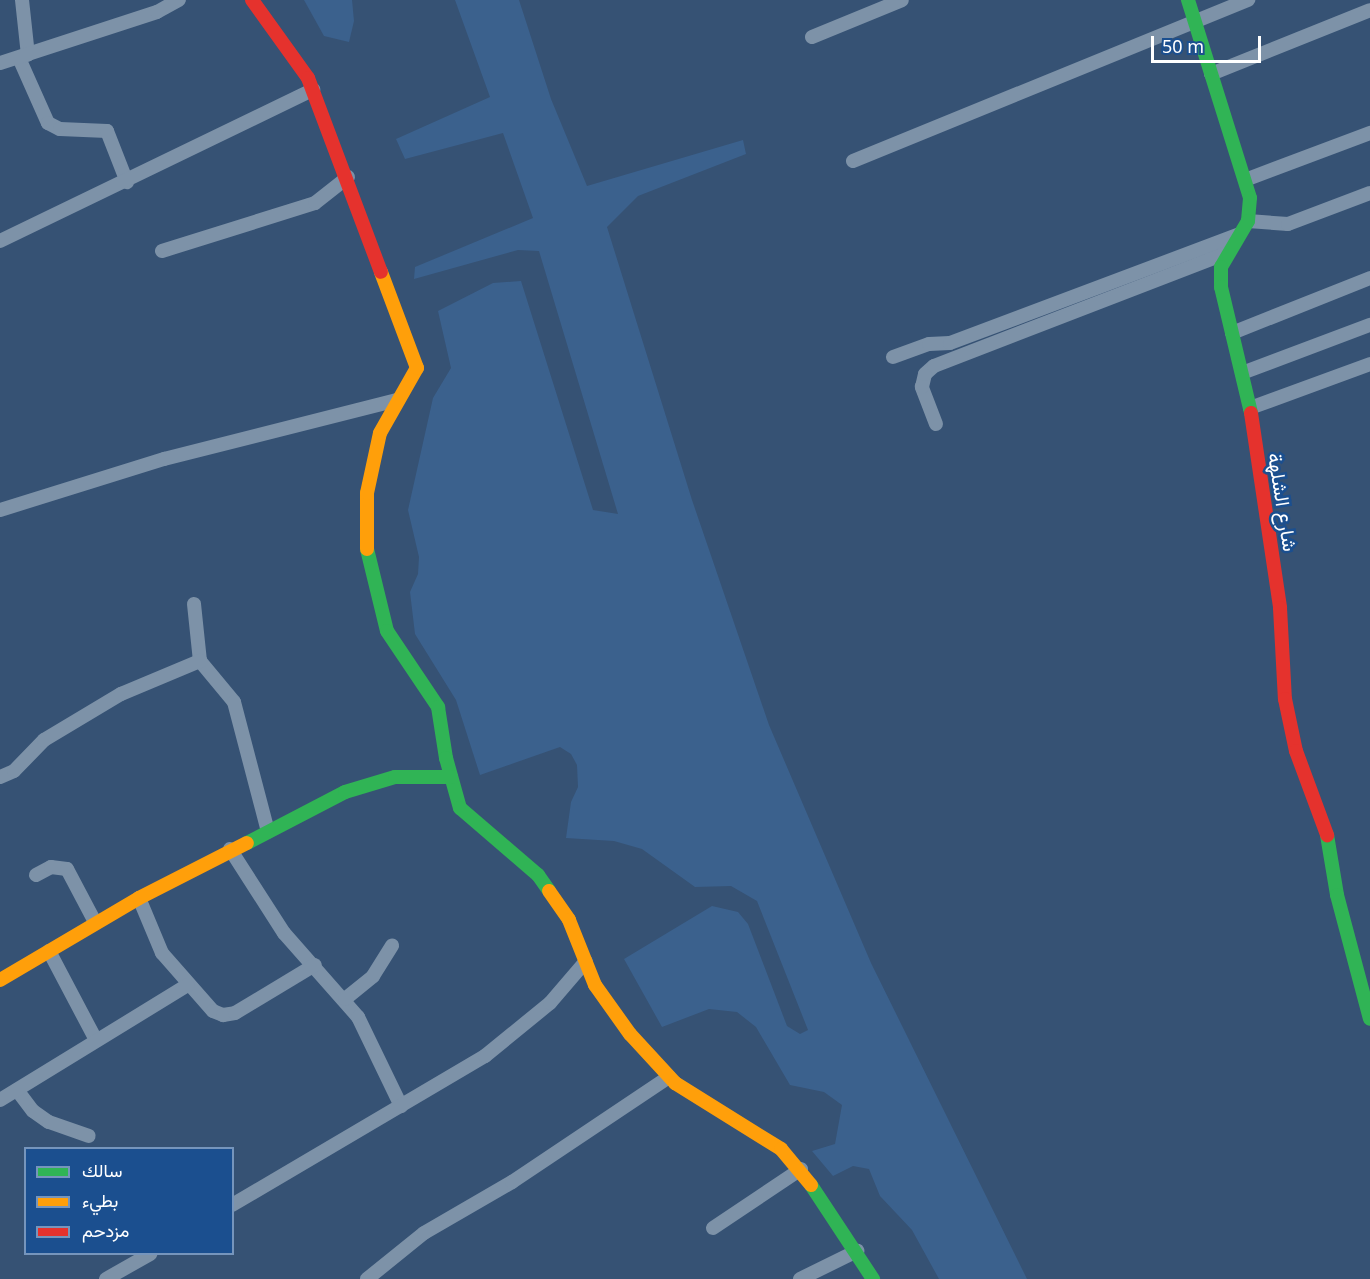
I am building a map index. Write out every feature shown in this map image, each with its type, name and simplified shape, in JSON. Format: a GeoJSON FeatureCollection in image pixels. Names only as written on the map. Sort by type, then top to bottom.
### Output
{"type":"FeatureCollection","features":[{"type":"Feature","properties":{"kind":"street"},"geometry":{"type":"LineString","coordinates":[[22,0],[24,56],[48,123],[60,129],[107,131],[127,182]]}},
{"type":"Feature","properties":{"kind":"street"},"geometry":{"type":"LineString","coordinates":[[0,63],[157,12],[178,0]]}},
{"type":"Feature","properties":{"kind":"street"},"geometry":{"type":"LineString","coordinates":[[252,0],[313,90],[348,177],[417,368],[380,433],[367,493],[368,557],[387,631],[438,707],[451,777],[460,808],[538,875],[569,920],[595,985],[609,1006],[669,1077],[760,1139],[781,1149],[801,1169],[873,1279]]}},
{"type":"Feature","properties":{"kind":"street"},"geometry":{"type":"LineString","coordinates":[[812,37],[902,0]]}},
{"type":"Feature","properties":{"kind":"street"},"geometry":{"type":"LineString","coordinates":[[1188,0],[1250,198],[1248,221],[1288,224],[1370,193]]}},
{"type":"Feature","properties":{"kind":"street"},"geometry":{"type":"LineString","coordinates":[[853,161],[1248,0]]}},
{"type":"Feature","properties":{"kind":"street"},"geometry":{"type":"LineString","coordinates":[[1211,74],[1370,10]]}},
{"type":"Feature","properties":{"kind":"street"},"geometry":{"type":"LineString","coordinates":[[0,242],[313,90]]}},
{"type":"Feature","properties":{"kind":"street"},"geometry":{"type":"LineString","coordinates":[[1245,180],[1370,133]]}},
{"type":"Feature","properties":{"kind":"street"},"geometry":{"type":"LineString","coordinates":[[162,251],[315,203],[348,177]]}},
{"type":"Feature","properties":{"kind":"street","name":"شارع الشلهة"},"geometry":{"type":"LineString","coordinates":[[1248,221],[1221,267],[1221,287],[1250,408],[1280,608],[1285,699],[1296,751],[1326,830],[1337,895],[1370,1019]]}},
{"type":"Feature","properties":{"kind":"street"},"geometry":{"type":"LineString","coordinates":[[893,357],[929,344],[950,343],[1238,235]]}},
{"type":"Feature","properties":{"kind":"street"},"geometry":{"type":"LineString","coordinates":[[936,424],[922,387],[926,374],[934,366],[1228,252]]}},
{"type":"Feature","properties":{"kind":"street"},"geometry":{"type":"LineString","coordinates":[[1232,333],[1370,278]]}},
{"type":"Feature","properties":{"kind":"street"},"geometry":{"type":"LineString","coordinates":[[1242,373],[1370,325]]}},
{"type":"Feature","properties":{"kind":"street"},"geometry":{"type":"LineString","coordinates":[[1250,408],[1370,364]]}},
{"type":"Feature","properties":{"kind":"street"},"geometry":{"type":"LineString","coordinates":[[0,510],[164,459],[398,400]]}},
{"type":"Feature","properties":{"kind":"street"},"geometry":{"type":"LineString","coordinates":[[194,604],[200,661],[234,702],[268,832]]}},
{"type":"Feature","properties":{"kind":"street"},"geometry":{"type":"LineString","coordinates":[[0,777],[14,771],[44,740],[121,693],[200,661]]}},
{"type":"Feature","properties":{"kind":"street"},"geometry":{"type":"LineString","coordinates":[[0,980],[139,898],[230,849],[345,792],[395,777],[451,777]]}},
{"type":"Feature","properties":{"kind":"street"},"geometry":{"type":"LineString","coordinates":[[230,849],[284,933],[345,999],[402,1106]]}},
{"type":"Feature","properties":{"kind":"street"},"geometry":{"type":"LineString","coordinates":[[36,875],[51,867],[67,869],[95,922]]}},
{"type":"Feature","properties":{"kind":"street"},"geometry":{"type":"LineString","coordinates":[[139,898],[162,953],[213,1011],[235,1013],[315,965]]}},
{"type":"Feature","properties":{"kind":"street"},"geometry":{"type":"LineString","coordinates":[[345,999],[373,976],[392,945]]}},
{"type":"Feature","properties":{"kind":"street"},"geometry":{"type":"LineString","coordinates":[[49,951],[96,1040]]}},
{"type":"Feature","properties":{"kind":"street"},"geometry":{"type":"LineString","coordinates":[[234,1204],[485,1056],[550,1003],[586,961]]}},
{"type":"Feature","properties":{"kind":"street"},"geometry":{"type":"LineString","coordinates":[[0,1100],[188,985]]}},
{"type":"Feature","properties":{"kind":"street"},"geometry":{"type":"LineString","coordinates":[[367,1279],[424,1233],[512,1182],[669,1077]]}},
{"type":"Feature","properties":{"kind":"street"},"geometry":{"type":"LineString","coordinates":[[17,1090],[33,1111],[49,1122],[89,1136]]}},
{"type":"Feature","properties":{"kind":"street"},"geometry":{"type":"LineString","coordinates":[[713,1227],[801,1169]]}},
{"type":"Feature","properties":{"kind":"street"},"geometry":{"type":"LineString","coordinates":[[800,1279],[856,1251]]}},
{"type":"Feature","properties":{"kind":"street"},"geometry":{"type":"LineString","coordinates":[[106,1279],[148,1255]]}},
{"type":"Feature","properties":{"kind":"water"},"geometry":{"type":"Polygon","coordinates":[[[304,0],[352,0],[354,21],[349,42],[324,36],[304,0]]]}},
{"type":"Feature","properties":{"kind":"water"},"geometry":{"type":"Polygon","coordinates":[[[455,0],[519,0],[551,99],[587,186],[743,140],[746,154],[638,196],[607,227],[692,500],[769,725],[871,963],[1027,1279],[939,1279],[912,1230],[880,1196],[869,1169],[853,1166],[833,1176],[812,1151],[835,1144],[842,1105],[824,1092],[790,1085],[756,1027],[737,1012],[709,1009],[662,1027],[624,959],[712,906],[738,912],[748,924],[787,1026],[800,1034],[808,1030],[757,901],[731,886],[695,887],[642,849],[614,841],[566,838],[571,802],[578,787],[577,765],[571,754],[560,747],[480,775],[456,700],[415,634],[410,592],[418,574],[419,557],[408,510],[433,398],[451,368],[438,311],[493,283],[521,281],[593,510],[618,514],[539,251],[518,250],[414,279],[415,267],[533,218],[503,133],[405,159],[396,139],[490,97],[455,0]]]}},
{"type":"Feature","properties":{"kind":"traffic: fast"},"geometry":{"type":"LineString","coordinates":[[1188,0],[1250,198],[1248,221],[1221,267],[1221,287],[1251,413]]}},
{"type":"Feature","properties":{"kind":"traffic: fast"},"geometry":{"type":"LineString","coordinates":[[367,549],[387,631],[438,707],[446,758],[460,808],[538,875],[549,891]]}},
{"type":"Feature","properties":{"kind":"traffic: fast"},"geometry":{"type":"LineString","coordinates":[[247,843],[345,792],[395,777],[451,777]]}},
{"type":"Feature","properties":{"kind":"traffic: fast"},"geometry":{"type":"LineString","coordinates":[[1327,835],[1337,895],[1370,1019]]}},
{"type":"Feature","properties":{"kind":"traffic: fast"},"geometry":{"type":"LineString","coordinates":[[811,1185],[873,1279]]}},
{"type":"Feature","properties":{"kind":"traffic: slow"},"geometry":{"type":"LineString","coordinates":[[367,549],[367,493],[380,433],[417,368],[381,272]]}},
{"type":"Feature","properties":{"kind":"traffic: slow"},"geometry":{"type":"LineString","coordinates":[[0,980],[139,898],[247,843]]}},
{"type":"Feature","properties":{"kind":"traffic: slow"},"geometry":{"type":"LineString","coordinates":[[549,891],[569,920],[595,985],[630,1034],[675,1083],[781,1149],[811,1185]]}},
{"type":"Feature","properties":{"kind":"traffic: jam"},"geometry":{"type":"LineString","coordinates":[[252,0],[308,78],[381,272]]}},
{"type":"Feature","properties":{"kind":"traffic: jam"},"geometry":{"type":"LineString","coordinates":[[1251,413],[1280,608],[1285,699],[1296,751],[1327,835]]}}]}
